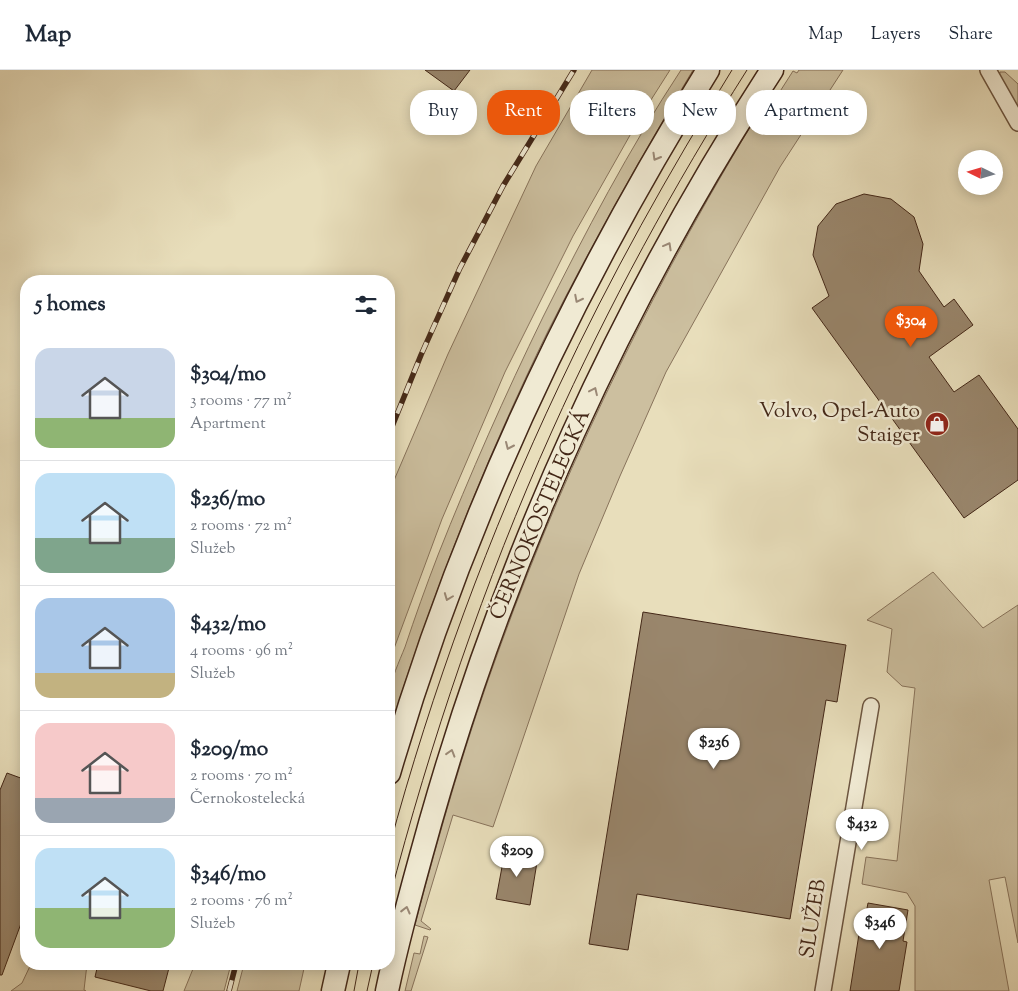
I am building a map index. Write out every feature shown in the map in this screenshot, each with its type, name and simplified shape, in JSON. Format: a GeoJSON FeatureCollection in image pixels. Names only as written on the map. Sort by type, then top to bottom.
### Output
{"type":"FeatureCollection","features":[{"type":"Feature","properties":{"kind":"main road"},"geometry":{"type":"LineString","coordinates":[[395,754],[445,605],[476,524],[523,415],[566,324],[616,228],[671,130],[708,70]]}},
{"type":"Feature","properties":{"kind":"main road","name":"ČERNOKOSTELECKÁ"},"geometry":{"type":"LineString","coordinates":[[395,958],[416,871],[454,742],[498,616],[543,504],[575,430],[653,272],[710,170],[772,70]]}},
{"type":"Feature","properties":{"kind":"main road"},"geometry":{"type":"LineString","coordinates":[[333,991],[338,970]]}},
{"type":"Feature","properties":{"kind":"main road","name":"ČERNOKOSTELECKÁ"},"geometry":{"type":"LineString","coordinates":[[387,991],[392,970]]}},
{"type":"Feature","properties":{"kind":"street"},"geometry":{"type":"LineString","coordinates":[[988,70],[1018,123]]}},
{"type":"Feature","properties":{"kind":"street","name":"SLUŽEB"},"geometry":{"type":"LineString","coordinates":[[824,991],[871,706]]}},
{"type":"Feature","properties":{"kind":"shaded area"},"geometry":{"type":"Polygon","coordinates":[[[592,70],[670,70],[654,95],[654,90],[580,90],[592,70]]]}},
{"type":"Feature","properties":{"kind":"shaded area"},"geometry":{"type":"Polygon","coordinates":[[[681,70],[693,70],[681,90],[668,90],[681,70]]]}},
{"type":"Feature","properties":{"kind":"shaded area"},"geometry":{"type":"Polygon","coordinates":[[[799,70],[843,70],[830,90],[781,90],[793,71],[797,73],[799,70]]]}},
{"type":"Feature","properties":{"kind":"shaded area"},"geometry":{"type":"Polygon","coordinates":[[[1000,72],[1005,72],[1018,84],[1018,107],[999,77],[1000,72]]]}},
{"type":"Feature","properties":{"kind":"shaded area"},"geometry":{"type":"Polygon","coordinates":[[[664,97],[664,120],[582,265],[548,331],[481,478],[423,630],[395,714],[395,671],[438,555],[488,435],[543,317],[591,223],[640,135],[654,135],[654,113],[664,97]]]}},
{"type":"Feature","properties":{"kind":"shaded area"},"geometry":{"type":"Polygon","coordinates":[[[570,108],[570,135],[630,135],[573,236],[505,372],[442,519],[395,646],[395,478],[448,354],[536,166],[554,135],[560,135],[560,125],[570,108]]]}},
{"type":"Feature","properties":{"kind":"shaded area"},"geometry":{"type":"Polygon","coordinates":[[[746,134],[801,135],[780,167],[666,372],[579,574],[493,827],[453,815],[421,921],[431,929],[415,925],[434,854],[477,713],[528,573],[587,434],[620,366],[654,298],[746,134]]]}},
{"type":"Feature","properties":{"kind":"shaded area"},"geometry":{"type":"Polygon","coordinates":[[[933,572],[983,628],[1018,605],[1018,943],[1005,877],[989,880],[1009,991],[915,991],[915,906],[907,893],[862,884],[866,857],[897,861],[915,688],[902,686],[887,672],[892,629],[867,620],[933,572]]]}},
{"type":"Feature","properties":{"kind":"shaded area"},"geometry":{"type":"Polygon","coordinates":[[[424,936],[428,937],[411,991],[405,991],[414,953],[420,954],[424,936]]]}},
{"type":"Feature","properties":{"kind":"shaded area"},"geometry":{"type":"Polygon","coordinates":[[[28,970],[86,970],[84,990],[86,991],[11,991],[22,983],[28,970]]]}},
{"type":"Feature","properties":{"kind":"shaded area"},"geometry":{"type":"Polygon","coordinates":[[[193,970],[229,970],[224,991],[184,991],[193,970]]]}},
{"type":"Feature","properties":{"kind":"shaded area"},"geometry":{"type":"Polygon","coordinates":[[[242,970],[304,970],[299,991],[237,991],[242,970]]]}},
{"type":"Feature","properties":{"kind":"building"},"geometry":{"type":"Polygon","coordinates":[[[425,70],[470,70],[455,90],[425,70]]]}},
{"type":"Feature","properties":{"kind":"building"},"geometry":{"type":"Polygon","coordinates":[[[864,194],[891,199],[914,217],[923,244],[919,271],[944,307],[954,299],[973,325],[929,357],[954,392],[979,375],[1018,429],[1018,480],[964,518],[812,308],[829,296],[813,255],[818,226],[836,204],[864,194]]]}},
{"type":"Feature","properties":{"kind":"building"},"geometry":{"type":"Polygon","coordinates":[[[643,612],[846,645],[837,702],[826,700],[790,919],[637,894],[628,950],[589,944],[643,612]]]}},
{"type":"Feature","properties":{"kind":"building"},"geometry":{"type":"Polygon","coordinates":[[[7,773],[20,778],[20,926],[2,975],[0,975],[0,790],[7,773]]]}},
{"type":"Feature","properties":{"kind":"building"},"geometry":{"type":"Polygon","coordinates":[[[505,851],[538,856],[530,905],[496,899],[505,851]]]}},
{"type":"Feature","properties":{"kind":"building"},"geometry":{"type":"Polygon","coordinates":[[[868,903],[908,910],[903,941],[907,942],[899,991],[850,991],[859,934],[862,934],[868,903]]]}},
{"type":"Feature","properties":{"kind":"building"},"geometry":{"type":"Polygon","coordinates":[[[97,970],[168,970],[163,991],[151,991],[95,977],[97,970]]]}},
{"type":"Feature","properties":{"kind":"tram line"},"geometry":{"type":"LineString","coordinates":[[395,827],[443,671],[486,555],[533,442],[578,345],[620,265],[663,186],[732,70]]}},
{"type":"Feature","properties":{"kind":"tram line"},"geometry":{"type":"LineString","coordinates":[[395,878],[441,721],[482,604],[527,488],[573,384],[619,292],[668,202],[747,70]]}},
{"type":"Feature","properties":{"kind":"tram line"},"geometry":{"type":"LineString","coordinates":[[354,991],[358,970]]}},
{"type":"Feature","properties":{"kind":"tram line"},"geometry":{"type":"LineString","coordinates":[[367,991],[372,970]]}},
{"type":"Feature","properties":{"kind":"railway"},"geometry":{"type":"LineString","coordinates":[[395,419],[460,268],[503,186],[574,70]]}},
{"type":"Feature","properties":{"kind":"railway"},"geometry":{"type":"LineString","coordinates":[[229,991],[234,970]]}},
{"type":"Feature","properties":{"kind":"place","name":"Volvo, Opel-Auto Staiger"},"geometry":{"type":"Point","coordinates":[937,424]}}]}
